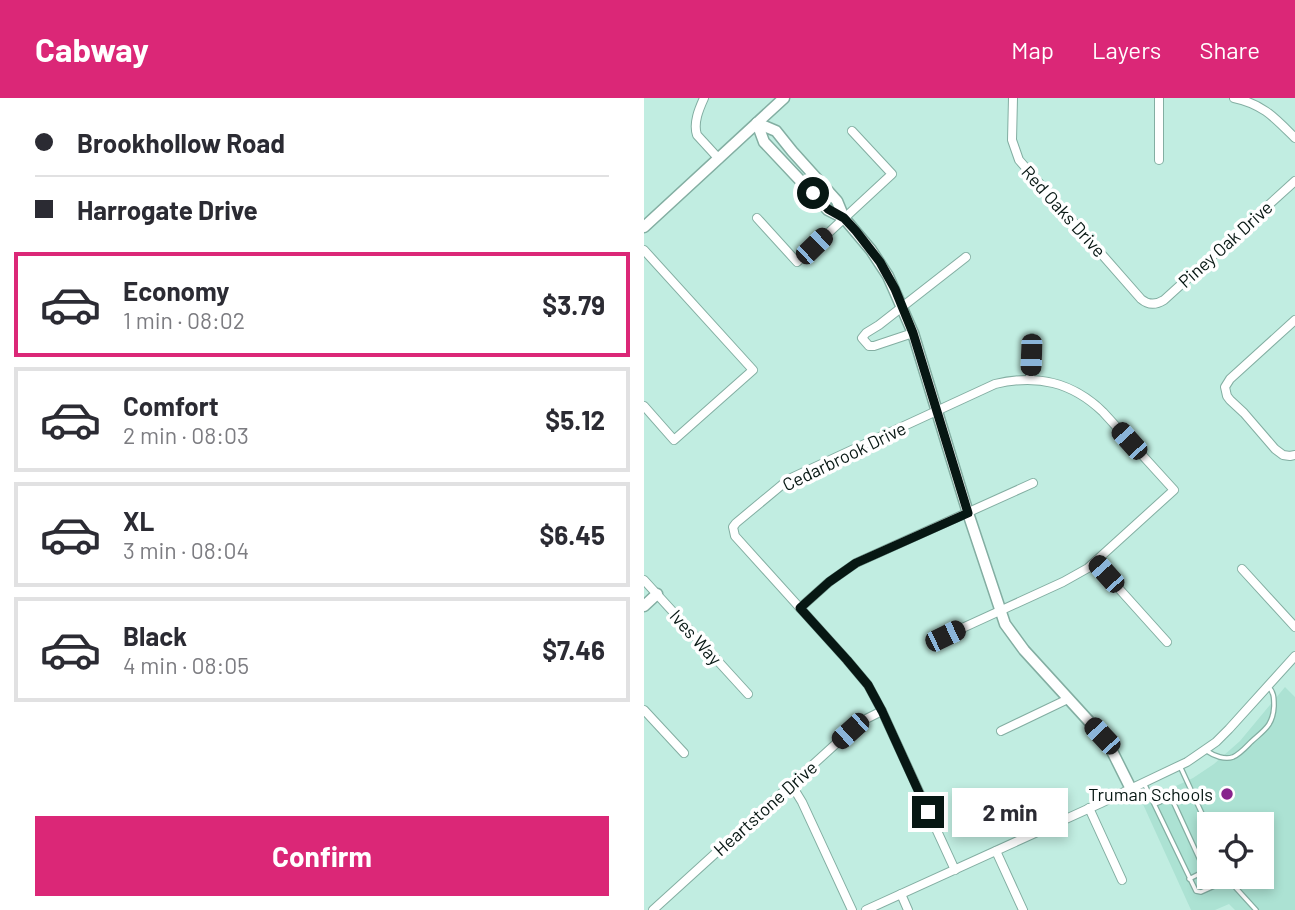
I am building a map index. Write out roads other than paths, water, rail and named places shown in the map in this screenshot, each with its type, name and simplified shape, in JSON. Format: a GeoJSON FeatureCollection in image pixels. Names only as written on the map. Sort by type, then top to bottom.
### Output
{"type":"FeatureCollection","features":[{"type":"Feature","properties":{"kind":"street"},"geometry":{"type":"LineString","coordinates":[[704,98],[696,130],[719,159]]}},
{"type":"Feature","properties":{"kind":"street"},"geometry":{"type":"LineString","coordinates":[[644,227],[784,98]]}},
{"type":"Feature","properties":{"kind":"street","name":"Red Oaks Drive"},"geometry":{"type":"LineString","coordinates":[[1013,98],[1013,140],[1019,160],[1141,299],[1153,304]]}},
{"type":"Feature","properties":{"kind":"street"},"geometry":{"type":"LineString","coordinates":[[1159,160],[1160,98]]}},
{"type":"Feature","properties":{"kind":"street"},"geometry":{"type":"LineString","coordinates":[[1234,98],[1256,101],[1295,138]]}},
{"type":"Feature","properties":{"kind":"street"},"geometry":{"type":"LineString","coordinates":[[757,123],[764,142],[828,209],[844,218],[880,262],[895,289],[913,333],[968,513],[1008,630],[1111,747],[1131,789]]}},
{"type":"Feature","properties":{"kind":"street"},"geometry":{"type":"LineString","coordinates":[[757,218],[797,262],[891,174],[852,131]]}},
{"type":"Feature","properties":{"kind":"street","name":"Piney Oak Drive"},"geometry":{"type":"LineString","coordinates":[[1153,304],[1164,300],[1295,181]]}},
{"type":"Feature","properties":{"kind":"street"},"geometry":{"type":"LineString","coordinates":[[644,250],[752,370],[674,440],[644,407]]}},
{"type":"Feature","properties":{"kind":"street"},"geometry":{"type":"LineString","coordinates":[[913,333],[874,346],[862,338],[866,332],[966,257]]}},
{"type":"Feature","properties":{"kind":"street"},"geometry":{"type":"LineString","coordinates":[[1291,455],[1275,449],[1244,412],[1230,400],[1225,387],[1230,379],[1295,320]]}},
{"type":"Feature","properties":{"kind":"street"},"geometry":{"type":"LineString","coordinates":[[1030,380],[1032,338]]}},
{"type":"Feature","properties":{"kind":"street","name":"Cedarbrook Drive"},"geometry":{"type":"LineString","coordinates":[[800,608],[733,533],[736,523],[789,479],[995,384],[1018,380],[1054,383],[1069,387],[1085,397],[1174,490],[1096,562]]}},
{"type":"Feature","properties":{"kind":"street"},"geometry":{"type":"LineString","coordinates":[[955,870],[868,685],[800,608],[829,582],[856,563],[1033,483]]}},
{"type":"Feature","properties":{"kind":"street"},"geometry":{"type":"LineString","coordinates":[[945,636],[1074,576],[1096,562],[1167,642]]}},
{"type":"Feature","properties":{"kind":"street"},"geometry":{"type":"LineString","coordinates":[[1242,569],[1295,627]]}},
{"type":"Feature","properties":{"kind":"street","name":"Ives Way"},"geometry":{"type":"LineString","coordinates":[[644,580],[748,694]]}},
{"type":"Feature","properties":{"kind":"street"},"geometry":{"type":"LineString","coordinates":[[644,606],[657,594]]}},
{"type":"Feature","properties":{"kind":"street"},"geometry":{"type":"LineString","coordinates":[[866,910],[1180,766],[1205,750],[1229,729],[1295,656]]}},
{"type":"Feature","properties":{"kind":"street"},"geometry":{"type":"LineString","coordinates":[[1001,731],[1068,699]]}},
{"type":"Feature","properties":{"kind":"street"},"geometry":{"type":"LineString","coordinates":[[644,710],[684,753]]}},
{"type":"Feature","properties":{"kind":"street","name":"Heartstone Drive"},"geometry":{"type":"LineString","coordinates":[[653,910],[857,724],[882,711]]}},
{"type":"Feature","properties":{"kind":"street"},"geometry":{"type":"LineString","coordinates":[[791,784],[852,910]]}},
{"type":"Feature","properties":{"kind":"street"},"geometry":{"type":"LineString","coordinates":[[1089,808],[1122,880]]}},
{"type":"Feature","properties":{"kind":"street"},"geometry":{"type":"LineString","coordinates":[[996,851],[1023,910]]}},
{"type":"Feature","properties":{"kind":"street"},"geometry":{"type":"LineString","coordinates":[[901,894],[908,910]]}},
{"type":"Feature","properties":{"kind":"lane"},"geometry":{"type":"LineString","coordinates":[[1205,750],[1216,756],[1233,757],[1270,725],[1274,701],[1268,685]]}},
{"type":"Feature","properties":{"kind":"lane"},"geometry":{"type":"LineString","coordinates":[[1180,766],[1201,812]]}},
{"type":"Feature","properties":{"kind":"lane"},"geometry":{"type":"LineString","coordinates":[[1144,783],[1194,889],[1201,892],[1207,889]]}},
{"type":"Feature","properties":{"kind":"lane"},"geometry":{"type":"LineString","coordinates":[[1154,805],[1171,797],[1205,871],[1189,879]]}},
{"type":"Feature","properties":{"kind":"lane"},"geometry":{"type":"LineString","coordinates":[[1237,889],[1256,910]]}},
{"type":"Feature","properties":{"kind":"place","name":"Truman Schools"},"geometry":{"type":"Point","coordinates":[1227,794]}}]}
